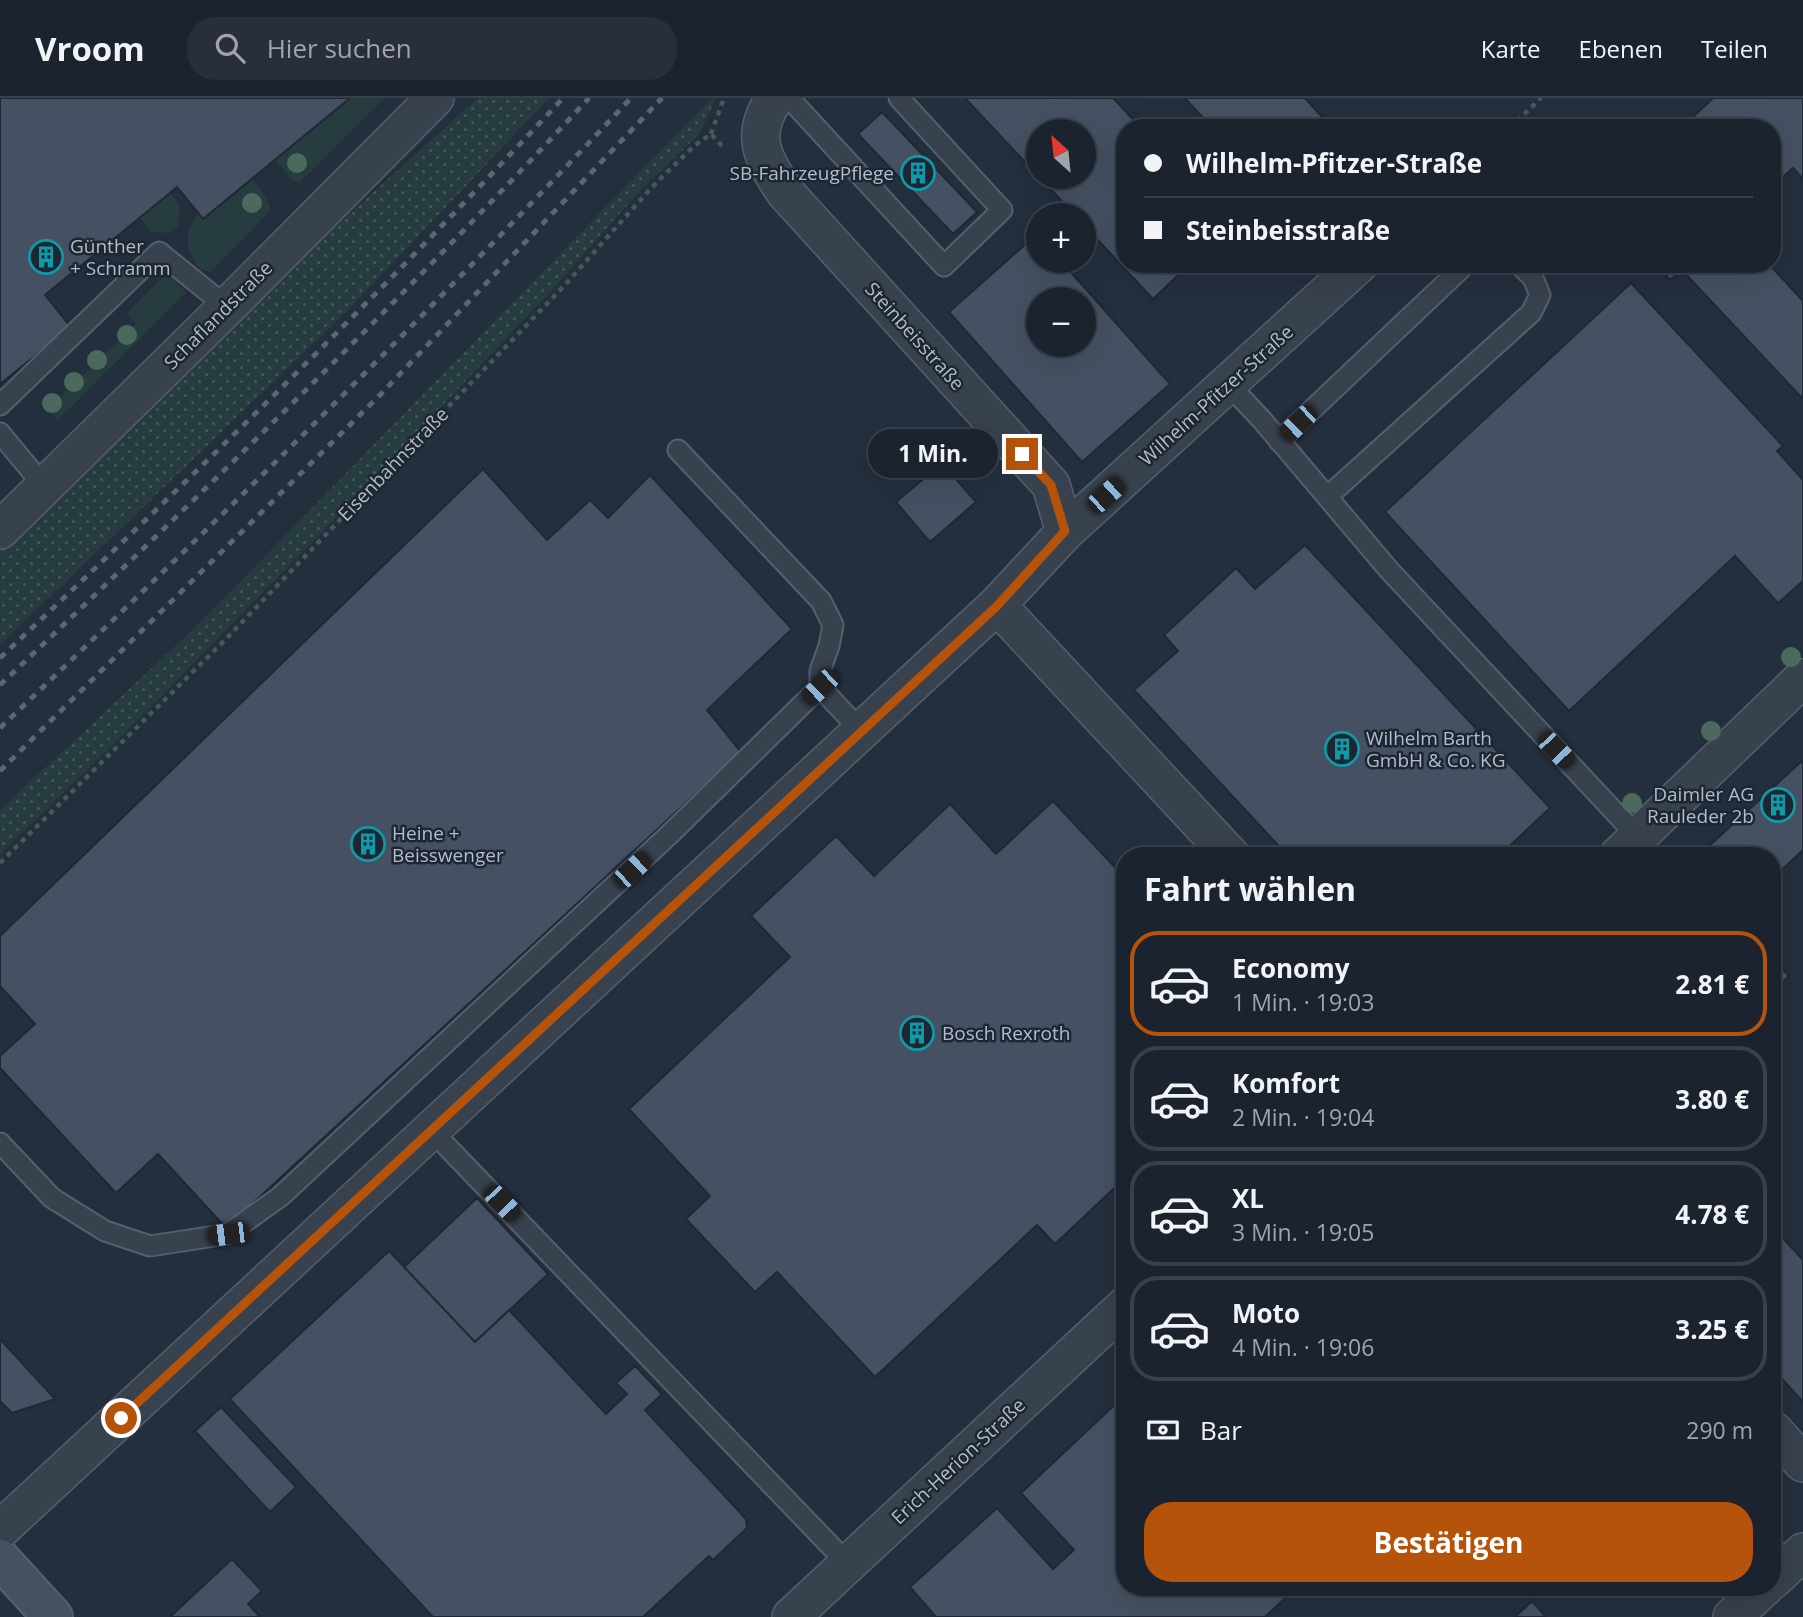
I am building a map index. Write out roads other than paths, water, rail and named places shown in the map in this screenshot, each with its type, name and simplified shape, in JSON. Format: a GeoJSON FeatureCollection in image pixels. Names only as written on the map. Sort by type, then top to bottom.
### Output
{"type":"FeatureCollection","features":[{"type":"Feature","properties":{"kind":"main road"},"geometry":{"type":"LineString","coordinates":[[0,1559],[53,1617]]}},
{"type":"Feature","properties":{"kind":"street","name":"Schaflandstraße"},"geometry":{"type":"LineString","coordinates":[[0,530],[435,98]]}},
{"type":"Feature","properties":{"kind":"street","name":"Steinbeisstraße"},"geometry":{"type":"LineString","coordinates":[[775,98],[764,114],[759,142],[770,170],[792,201],[1051,485],[1065,531]]}},
{"type":"Feature","properties":{"kind":"street","name":"Wilhelm-Pfitzer-Straße"},"geometry":{"type":"LineString","coordinates":[[0,1530],[997,606],[1065,531],[1349,273]]}},
{"type":"Feature","properties":{"kind":"street"},"geometry":{"type":"LineString","coordinates":[[997,606],[1223,847]]}},
{"type":"Feature","properties":{"kind":"street"},"geometry":{"type":"LineString","coordinates":[[1628,846],[1803,678]]}},
{"type":"Feature","properties":{"kind":"street","name":"Erich-Herion-Straße"},"geometry":{"type":"LineString","coordinates":[[791,1617],[1116,1314]]}},
{"type":"Feature","properties":{"kind":"street"},"geometry":{"type":"LineString","coordinates":[[1781,1439],[1803,1463]]}},
{"type":"Feature","properties":{"kind":"street"},"geometry":{"type":"LineString","coordinates":[[1781,1573],[1803,1552]]}},
{"type":"Feature","properties":{"kind":"street"},"geometry":{"type":"LineString","coordinates":[[1732,1617],[1755,1596]]}},
{"type":"Feature","properties":{"kind":"lane"},"geometry":{"type":"LineString","coordinates":[[789,98],[944,266],[1002,211],[899,98]]}},
{"type":"Feature","properties":{"kind":"lane"},"geometry":{"type":"LineString","coordinates":[[0,405],[159,252],[227,307]]}},
{"type":"Feature","properties":{"kind":"lane"},"geometry":{"type":"LineString","coordinates":[[1279,441],[1456,273]]}},
{"type":"Feature","properties":{"kind":"lane"},"geometry":{"type":"LineString","coordinates":[[1327,497],[1531,313],[1540,295],[1528,273]]}},
{"type":"Feature","properties":{"kind":"lane"},"geometry":{"type":"LineString","coordinates":[[1228,384],[1539,733],[1628,846]]}},
{"type":"Feature","properties":{"kind":"lane"},"geometry":{"type":"LineString","coordinates":[[0,433],[43,485]]}},
{"type":"Feature","properties":{"kind":"lane"},"geometry":{"type":"LineString","coordinates":[[678,450],[821,601],[833,625],[820,671],[820,687],[861,731]]}},
{"type":"Feature","properties":{"kind":"lane"},"geometry":{"type":"LineString","coordinates":[[0,1143],[52,1198],[105,1231],[150,1246],[228,1234],[281,1196],[671,833],[820,687]]}},
{"type":"Feature","properties":{"kind":"lane"},"geometry":{"type":"LineString","coordinates":[[431,1130],[848,1564]]}},
{"type":"Feature","properties":{"kind":"railway"},"geometry":{"type":"LineString","coordinates":[[0,658],[286,383],[426,242],[563,98]]}},
{"type":"Feature","properties":{"kind":"railway"},"geometry":{"type":"LineString","coordinates":[[0,685],[299,396],[446,249],[589,98]]}},
{"type":"Feature","properties":{"kind":"railway"},"geometry":{"type":"LineString","coordinates":[[0,728],[320,418],[631,98]]}},
{"type":"Feature","properties":{"kind":"railway"},"geometry":{"type":"LineString","coordinates":[[0,771],[380,395],[662,98]]}},
{"type":"Feature","properties":{"kind":"place","name":"SB-FahrzeugPflege"},"geometry":{"type":"Point","coordinates":[918,173]}},
{"type":"Feature","properties":{"kind":"place","name":"Günther + Schramm"},"geometry":{"type":"Point","coordinates":[46,257]}},
{"type":"Feature","properties":{"kind":"place","name":"Wilhelm Barth GmbH & Co. KG"},"geometry":{"type":"Point","coordinates":[1342,749]}},
{"type":"Feature","properties":{"kind":"place","name":"Daimler AG Rauleder 2b"},"geometry":{"type":"Point","coordinates":[1778,805]}},
{"type":"Feature","properties":{"kind":"place","name":"Heine + Beisswenger"},"geometry":{"type":"Point","coordinates":[368,844]}},
{"type":"Feature","properties":{"kind":"place","name":"Bosch Rexroth"},"geometry":{"type":"Point","coordinates":[917,1033]}}]}
